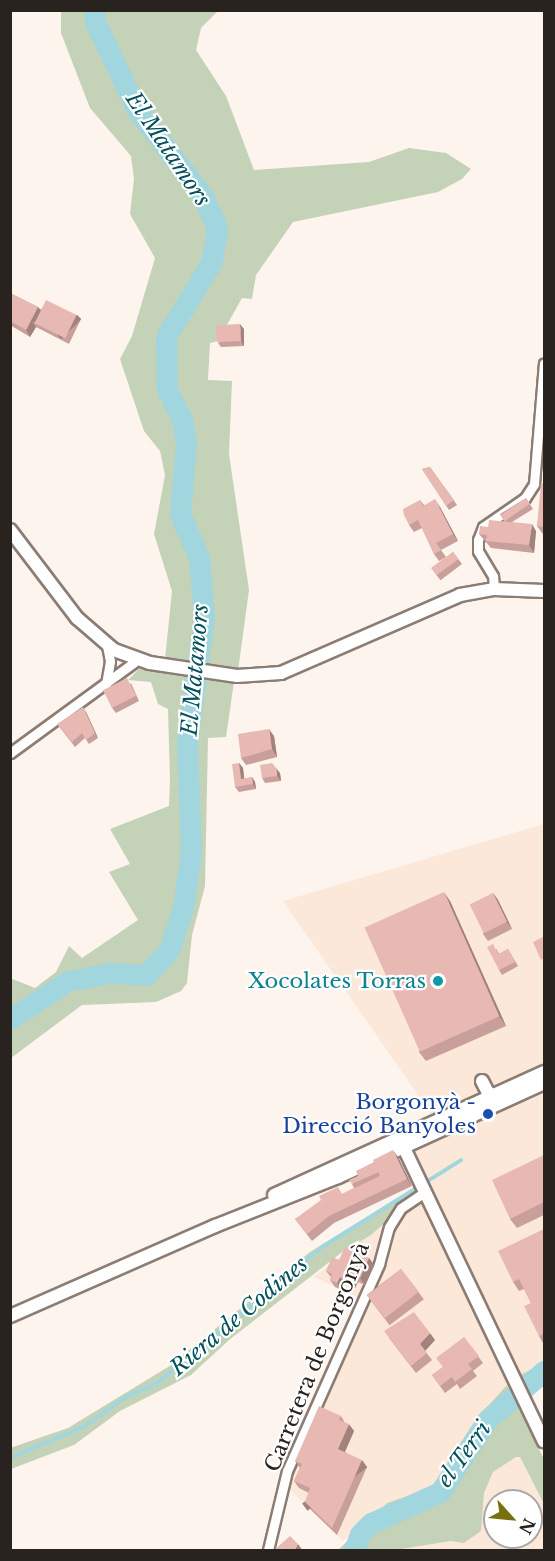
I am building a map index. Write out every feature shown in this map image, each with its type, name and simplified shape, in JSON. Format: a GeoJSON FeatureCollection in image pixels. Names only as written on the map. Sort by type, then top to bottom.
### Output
{"type":"FeatureCollection","features":[{"type":"Feature","properties":{"kind":"main road"},"geometry":{"type":"LineString","coordinates":[[10,530],[77,618],[107,646],[137,660],[150,663],[237,676],[281,673],[439,603],[494,590],[544,591]]}},
{"type":"Feature","properties":{"kind":"main road"},"geometry":{"type":"LineString","coordinates":[[404,1151],[411,1138],[454,1113],[489,1095],[544,1072]]}},
{"type":"Feature","properties":{"kind":"main road"},"geometry":{"type":"LineString","coordinates":[[482,1081],[502,1086],[518,1084]]}},
{"type":"Feature","properties":{"kind":"main road"},"geometry":{"type":"LineString","coordinates":[[482,1081],[489,1095]]}},
{"type":"Feature","properties":{"kind":"main road"},"geometry":{"type":"LineString","coordinates":[[215,1226],[316,1175],[454,1113],[470,1101],[482,1081]]}},
{"type":"Feature","properties":{"kind":"main road"},"geometry":{"type":"LineString","coordinates":[[442,1130],[457,1117],[483,1105],[489,1095],[544,1082]]}},
{"type":"Feature","properties":{"kind":"main road"},"geometry":{"type":"LineString","coordinates":[[10,1316],[215,1226],[404,1151],[442,1130],[544,1082]]}},
{"type":"Feature","properties":{"kind":"main road"},"geometry":{"type":"LineString","coordinates":[[316,1175],[392,1146],[404,1151],[544,1441]]}},
{"type":"Feature","properties":{"kind":"street"},"geometry":{"type":"LineString","coordinates":[[494,590],[493,576],[478,551],[478,540],[483,527],[525,498],[534,484],[544,363]]}},
{"type":"Feature","properties":{"kind":"street"},"geometry":{"type":"LineString","coordinates":[[106,684],[110,661],[107,646]]}},
{"type":"Feature","properties":{"kind":"street"},"geometry":{"type":"LineString","coordinates":[[10,753],[137,660]]}},
{"type":"Feature","properties":{"kind":"street","name":"Carretera de Borgonyà"},"geometry":{"type":"LineString","coordinates":[[268,1551],[287,1471],[380,1264],[389,1227],[401,1208],[425,1192]]}},
{"type":"Feature","properties":{"kind":"shaded area"},"geometry":{"type":"Polygon","coordinates":[[[544,824],[544,1363],[517,1376],[479,1416],[457,1462],[430,1492],[387,1503],[343,1541],[282,1482],[359,1298],[314,1277],[425,1190],[400,1140],[434,1118],[283,901],[544,824]]]}},
{"type":"Feature","properties":{"kind":"shaded area"},"geometry":{"type":"Polygon","coordinates":[[[516,1457],[520,1457],[536,1489],[486,1489],[493,1472],[516,1457]]]}},
{"type":"Feature","properties":{"kind":"shaded area"},"geometry":{"type":"Polygon","coordinates":[[[543,1502],[544,1504],[544,1550],[395,1550],[451,1541],[464,1543],[481,1531],[483,1506],[483,1549],[543,1549],[543,1502]]]}},
{"type":"Feature","properties":{"kind":"green space"},"geometry":{"type":"Polygon","coordinates":[[[61,11],[218,11],[201,28],[196,50],[226,96],[254,170],[369,162],[409,148],[446,153],[471,169],[462,179],[438,192],[293,222],[256,275],[252,299],[242,298],[218,341],[210,343],[208,380],[232,381],[229,454],[249,590],[238,671],[165,659],[172,591],[154,534],[165,475],[160,451],[144,431],[120,359],[132,336],[155,258],[130,214],[134,179],[131,156],[90,108],[61,33],[61,11]]]}},
{"type":"Feature","properties":{"kind":"green space"},"geometry":{"type":"Polygon","coordinates":[[[139,669],[234,682],[226,737],[208,738],[205,886],[192,935],[187,983],[181,991],[156,1002],[82,1005],[11,1058],[10,978],[35,988],[56,972],[69,946],[82,958],[138,920],[109,872],[130,864],[110,829],[169,806],[170,779],[168,709],[158,704],[151,682],[128,680],[139,669]]]}},
{"type":"Feature","properties":{"kind":"green space"},"geometry":{"type":"Polygon","coordinates":[[[413,1189],[417,1195],[371,1235],[341,1253],[229,1340],[191,1375],[120,1411],[74,1445],[11,1469],[10,1448],[68,1428],[168,1367],[310,1252],[413,1189]]]}},
{"type":"Feature","properties":{"kind":"green space"},"geometry":{"type":"Polygon","coordinates":[[[544,1363],[544,1381],[526,1389],[520,1375],[544,1363]]]}},
{"type":"Feature","properties":{"kind":"green space"},"geometry":{"type":"Polygon","coordinates":[[[507,1385],[544,1459],[544,1504],[543,1489],[536,1489],[520,1457],[516,1457],[493,1472],[486,1489],[483,1489],[481,1531],[464,1543],[451,1541],[395,1550],[338,1550],[387,1503],[435,1487],[457,1462],[479,1416],[507,1385]]]}},
{"type":"Feature","properties":{"kind":"water"},"geometry":{"type":"Polygon","coordinates":[[[191,543],[208,557],[205,564],[193,564],[191,543]]]}},
{"type":"Feature","properties":{"kind":"building"},"geometry":{"type":"Polygon","coordinates":[[[10,293],[38,307],[26,330],[10,321],[10,293]]]}},
{"type":"Feature","properties":{"kind":"building"},"geometry":{"type":"Polygon","coordinates":[[[46,300],[77,315],[65,338],[35,323],[46,300]]]}},
{"type":"Feature","properties":{"kind":"building"},"geometry":{"type":"Polygon","coordinates":[[[240,324],[241,341],[217,342],[216,325],[240,324]]]}},
{"type":"Feature","properties":{"kind":"building"},"geometry":{"type":"Polygon","coordinates":[[[430,467],[454,500],[446,506],[422,469],[430,467]]]}},
{"type":"Feature","properties":{"kind":"building"},"geometry":{"type":"Polygon","coordinates":[[[541,483],[544,484],[544,527],[537,526],[541,483]]]}},
{"type":"Feature","properties":{"kind":"building"},"geometry":{"type":"Polygon","coordinates":[[[526,498],[530,504],[504,521],[500,515],[526,498]]]}},
{"type":"Feature","properties":{"kind":"building"},"geometry":{"type":"Polygon","coordinates":[[[435,499],[453,534],[436,543],[441,550],[434,554],[418,520],[409,525],[403,509],[420,500],[423,506],[435,499]]]}},
{"type":"Feature","properties":{"kind":"building"},"geometry":{"type":"Polygon","coordinates":[[[489,520],[532,524],[529,545],[486,541],[487,535],[479,534],[480,526],[488,527],[489,520]]]}},
{"type":"Feature","properties":{"kind":"building"},"geometry":{"type":"Polygon","coordinates":[[[453,552],[458,559],[436,575],[431,568],[453,552]]]}},
{"type":"Feature","properties":{"kind":"building"},"geometry":{"type":"Polygon","coordinates":[[[127,678],[136,696],[112,708],[103,690],[127,678]]]}},
{"type":"Feature","properties":{"kind":"building"},"geometry":{"type":"Polygon","coordinates":[[[83,707],[95,733],[86,740],[82,733],[72,742],[57,724],[83,707]]]}},
{"type":"Feature","properties":{"kind":"building"},"geometry":{"type":"Polygon","coordinates":[[[269,729],[272,749],[241,758],[238,734],[269,729]]]}},
{"type":"Feature","properties":{"kind":"building"},"geometry":{"type":"Polygon","coordinates":[[[239,763],[241,779],[252,777],[253,784],[235,787],[232,764],[239,763]]]}},
{"type":"Feature","properties":{"kind":"building"},"geometry":{"type":"Polygon","coordinates":[[[272,763],[276,768],[277,776],[262,778],[260,765],[272,763]]]}},
{"type":"Feature","properties":{"kind":"building","name":"Xocolates Torras"},"geometry":{"type":"Polygon","coordinates":[[[444,892],[499,1016],[420,1052],[365,927],[444,892]]]}},
{"type":"Feature","properties":{"kind":"building"},"geometry":{"type":"Polygon","coordinates":[[[493,893],[507,922],[484,933],[470,904],[493,893]]]}},
{"type":"Feature","properties":{"kind":"building"},"geometry":{"type":"Polygon","coordinates":[[[543,937],[544,958],[541,960],[533,942],[543,937]]]}},
{"type":"Feature","properties":{"kind":"building"},"geometry":{"type":"Polygon","coordinates":[[[493,944],[498,954],[508,949],[515,962],[499,970],[487,947],[493,944]]]}},
{"type":"Feature","properties":{"kind":"building"},"geometry":{"type":"Polygon","coordinates":[[[393,1150],[407,1179],[329,1216],[307,1234],[295,1219],[321,1200],[319,1196],[338,1187],[342,1194],[380,1176],[373,1160],[393,1150]]]}},
{"type":"Feature","properties":{"kind":"building"},"geometry":{"type":"Polygon","coordinates":[[[544,1155],[544,1202],[510,1219],[492,1180],[544,1155]]]}},
{"type":"Feature","properties":{"kind":"building"},"geometry":{"type":"Polygon","coordinates":[[[374,1162],[379,1172],[352,1184],[349,1180],[358,1176],[356,1171],[374,1162]]]}},
{"type":"Feature","properties":{"kind":"building"},"geometry":{"type":"Polygon","coordinates":[[[544,1229],[544,1333],[539,1336],[524,1306],[531,1303],[519,1279],[513,1282],[498,1251],[544,1229]]]}},
{"type":"Feature","properties":{"kind":"building"},"geometry":{"type":"Polygon","coordinates":[[[345,1247],[369,1258],[360,1278],[353,1275],[350,1281],[340,1277],[337,1283],[330,1280],[332,1274],[326,1271],[332,1257],[339,1260],[345,1247]]]}},
{"type":"Feature","properties":{"kind":"building"},"geometry":{"type":"Polygon","coordinates":[[[401,1269],[419,1292],[385,1318],[367,1295],[401,1269]]]}},
{"type":"Feature","properties":{"kind":"building"},"geometry":{"type":"Polygon","coordinates":[[[414,1312],[430,1333],[420,1344],[427,1353],[411,1366],[384,1331],[414,1312]]]}},
{"type":"Feature","properties":{"kind":"building"},"geometry":{"type":"Polygon","coordinates":[[[464,1337],[479,1356],[468,1364],[472,1369],[455,1382],[452,1377],[440,1386],[432,1375],[443,1367],[436,1358],[464,1337]]]}},
{"type":"Feature","properties":{"kind":"building"},"geometry":{"type":"Polygon","coordinates":[[[319,1406],[341,1416],[339,1420],[349,1424],[338,1449],[362,1460],[332,1528],[305,1502],[310,1488],[294,1481],[302,1464],[295,1461],[319,1406]]]}},
{"type":"Feature","properties":{"kind":"building"},"geometry":{"type":"Polygon","coordinates":[[[290,1536],[298,1544],[294,1551],[273,1551],[290,1536]]]}},
{"type":"Feature","properties":{"kind":"waterway","name":"El Matamors"},"geometry":{"type":"LineString","coordinates":[[10,1019],[68,981],[110,973],[146,975],[169,950],[183,908],[191,851],[187,743],[204,616],[199,558],[180,514],[186,444],[182,419],[167,390],[166,337],[212,261],[217,228],[202,195],[137,110],[95,22],[95,10]]}},
{"type":"Feature","properties":{"kind":"waterway","name":"Riera de Codines"},"geometry":{"type":"LineString","coordinates":[[10,1458],[85,1426],[124,1398],[156,1384],[322,1247],[461,1160]]}},
{"type":"Feature","properties":{"kind":"waterway","name":"el Terri"},"geometry":{"type":"LineString","coordinates":[[354,1550],[360,1534],[371,1523],[440,1492],[488,1419],[544,1371]]}},
{"type":"Feature","properties":{"kind":"place","name":"Xocolates Torras"},"geometry":{"type":"Point","coordinates":[438,981]}},
{"type":"Feature","properties":{"kind":"place","name":"Borgonyà - Direcció Banyoles"},"geometry":{"type":"Point","coordinates":[488,1114]}}]}
